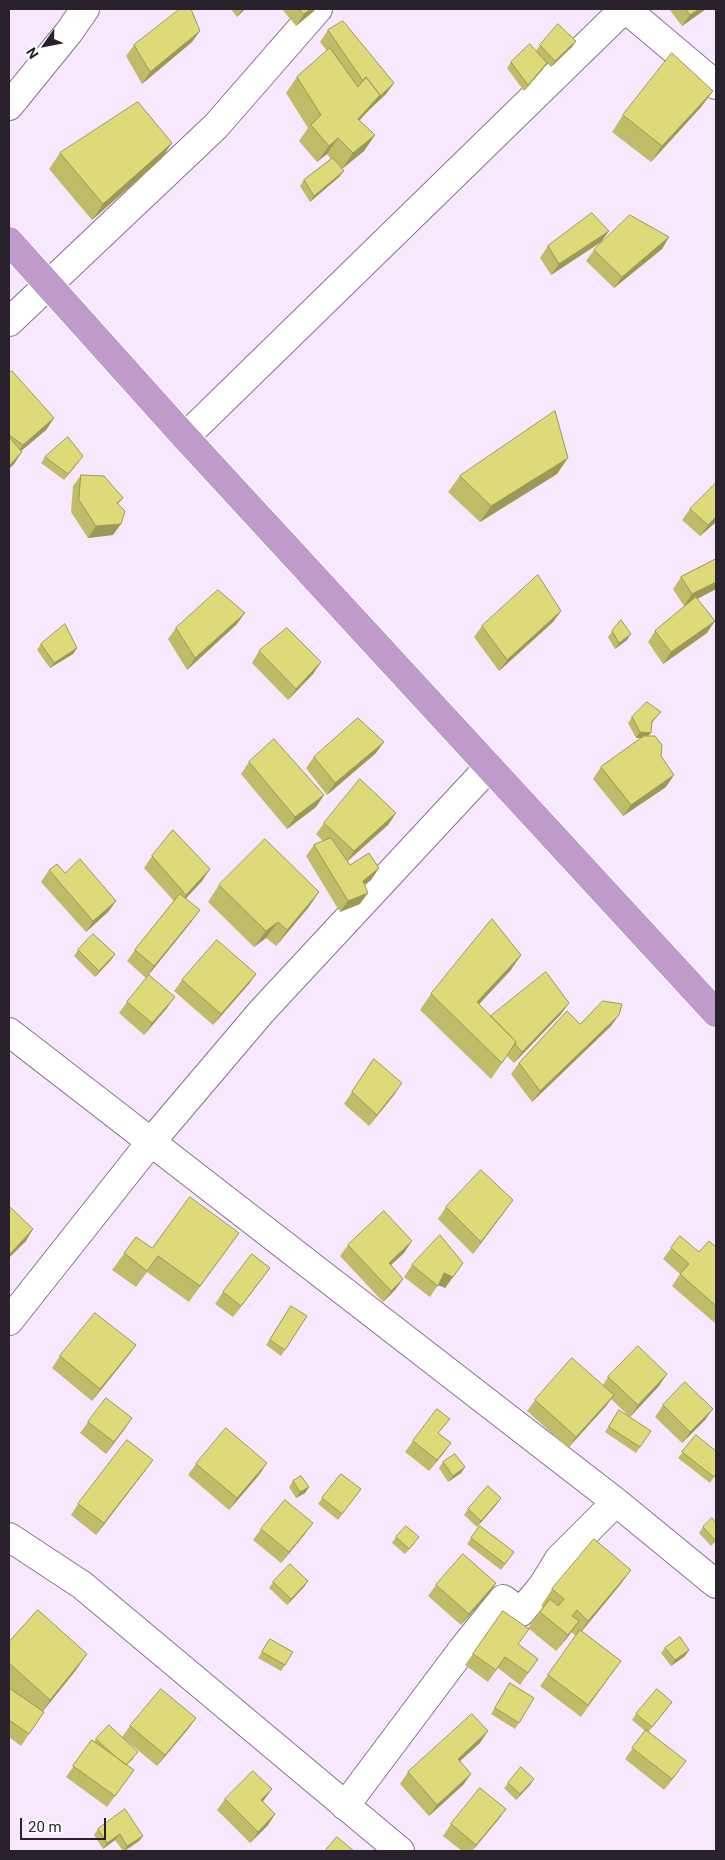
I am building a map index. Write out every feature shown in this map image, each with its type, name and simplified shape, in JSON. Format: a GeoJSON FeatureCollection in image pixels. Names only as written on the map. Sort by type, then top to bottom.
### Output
{"type":"FeatureCollection","features":[{"type":"Feature","properties":{"kind":"highway"},"geometry":{"type":"LineString","coordinates":[[9,241],[185,436],[716,1013]]}},
{"type":"Feature","properties":{"kind":"street"},"geometry":{"type":"LineString","coordinates":[[9,106],[69,32],[85,9]]}},
{"type":"Feature","properties":{"kind":"street"},"geometry":{"type":"LineString","coordinates":[[9,322],[216,126],[318,9]]}},
{"type":"Feature","properties":{"kind":"street"},"geometry":{"type":"LineString","coordinates":[[185,436],[625,9],[716,85]]}},
{"type":"Feature","properties":{"kind":"street"},"geometry":{"type":"LineString","coordinates":[[9,1321],[150,1143],[262,1011],[489,767]]}},
{"type":"Feature","properties":{"kind":"street"},"geometry":{"type":"LineString","coordinates":[[9,1032],[616,1502],[716,1584]]}},
{"type":"Feature","properties":{"kind":"street"},"geometry":{"type":"LineString","coordinates":[[345,1806],[465,1646],[503,1599],[521,1612],[543,1585],[559,1559],[616,1502]]}},
{"type":"Feature","properties":{"kind":"street"},"geometry":{"type":"LineString","coordinates":[[9,1537],[82,1585],[400,1851]]}},
{"type":"Feature","properties":{"kind":"building"},"geometry":{"type":"Polygon","coordinates":[[[180,9],[191,9],[200,31],[150,72],[134,45],[180,9]]]}},
{"type":"Feature","properties":{"kind":"building"},"geometry":{"type":"Polygon","coordinates":[[[299,9],[311,9],[304,14],[299,9]]]}},
{"type":"Feature","properties":{"kind":"building"},"geometry":{"type":"Polygon","coordinates":[[[686,9],[699,9],[690,15],[686,9]]]}},
{"type":"Feature","properties":{"kind":"building"},"geometry":{"type":"Polygon","coordinates":[[[343,21],[394,83],[376,100],[380,95],[366,77],[363,81],[328,30],[343,21]]]}},
{"type":"Feature","properties":{"kind":"building"},"geometry":{"type":"Polygon","coordinates":[[[558,24],[576,41],[555,61],[540,45],[558,24]]]}},
{"type":"Feature","properties":{"kind":"building"},"geometry":{"type":"Polygon","coordinates":[[[530,44],[547,63],[528,85],[511,62],[530,44]]]}},
{"type":"Feature","properties":{"kind":"building"},"geometry":{"type":"Polygon","coordinates":[[[330,48],[358,87],[366,77],[380,95],[358,119],[375,135],[353,153],[338,138],[329,146],[311,125],[321,115],[297,77],[330,48]]]}},
{"type":"Feature","properties":{"kind":"building"},"geometry":{"type":"Polygon","coordinates":[[[672,53],[713,91],[662,146],[623,115],[672,53]]]}},
{"type":"Feature","properties":{"kind":"building"},"geometry":{"type":"Polygon","coordinates":[[[138,102],[172,143],[103,204],[60,153],[138,102]]]}},
{"type":"Feature","properties":{"kind":"building"},"geometry":{"type":"Polygon","coordinates":[[[333,158],[344,171],[314,196],[304,180],[333,158]]]}},
{"type":"Feature","properties":{"kind":"building"},"geometry":{"type":"Polygon","coordinates":[[[592,213],[609,231],[559,264],[548,246],[592,213]]]}},
{"type":"Feature","properties":{"kind":"building"},"geometry":{"type":"Polygon","coordinates":[[[630,215],[669,237],[622,277],[594,250],[630,215]]]}},
{"type":"Feature","properties":{"kind":"building"},"geometry":{"type":"Polygon","coordinates":[[[12,371],[54,418],[23,445],[9,435],[9,374],[12,371]]]}},
{"type":"Feature","properties":{"kind":"building"},"geometry":{"type":"Polygon","coordinates":[[[555,411],[568,458],[491,506],[460,476],[555,411]]]}},
{"type":"Feature","properties":{"kind":"building"},"geometry":{"type":"Polygon","coordinates":[[[9,437],[22,452],[9,466],[9,437]]]}},
{"type":"Feature","properties":{"kind":"building"},"geometry":{"type":"Polygon","coordinates":[[[68,437],[83,456],[68,474],[45,457],[68,437]]]}},
{"type":"Feature","properties":{"kind":"building"},"geometry":{"type":"Polygon","coordinates":[[[81,475],[104,476],[123,498],[117,503],[125,511],[121,524],[96,526],[79,500],[81,475]]]}},
{"type":"Feature","properties":{"kind":"building"},"geometry":{"type":"Polygon","coordinates":[[[716,483],[716,517],[708,525],[690,509],[716,483]]]}},
{"type":"Feature","properties":{"kind":"building"},"geometry":{"type":"Polygon","coordinates":[[[716,559],[716,582],[692,594],[681,577],[716,559]]]}},
{"type":"Feature","properties":{"kind":"building"},"geometry":{"type":"Polygon","coordinates":[[[538,575],[561,611],[507,660],[482,626],[538,575]]]}},
{"type":"Feature","properties":{"kind":"building"},"geometry":{"type":"Polygon","coordinates":[[[218,590],[245,613],[195,658],[176,628],[218,590]]]}},
{"type":"Feature","properties":{"kind":"building"},"geometry":{"type":"Polygon","coordinates":[[[696,597],[715,621],[671,652],[655,631],[696,597]]]}},
{"type":"Feature","properties":{"kind":"building"},"geometry":{"type":"Polygon","coordinates":[[[621,620],[631,634],[619,643],[612,631],[621,620]]]}},
{"type":"Feature","properties":{"kind":"building"},"geometry":{"type":"Polygon","coordinates":[[[65,624],[77,648],[54,663],[41,644],[65,624]]]}},
{"type":"Feature","properties":{"kind":"building"},"geometry":{"type":"Polygon","coordinates":[[[287,628],[321,662],[296,689],[259,651],[287,628]]]}},
{"type":"Feature","properties":{"kind":"building"},"geometry":{"type":"Polygon","coordinates":[[[647,702],[661,712],[652,721],[651,733],[640,732],[632,717],[647,702]]]}},
{"type":"Feature","properties":{"kind":"building"},"geometry":{"type":"Polygon","coordinates":[[[358,718],[384,742],[335,783],[314,757],[358,718]]]}},
{"type":"Feature","properties":{"kind":"building"},"geometry":{"type":"Polygon","coordinates":[[[644,736],[655,736],[662,745],[661,756],[674,775],[631,805],[601,767],[644,736]]]}},
{"type":"Feature","properties":{"kind":"building"},"geometry":{"type":"Polygon","coordinates":[[[274,739],[324,795],[295,817],[249,762],[274,739]]]}},
{"type":"Feature","properties":{"kind":"building"},"geometry":{"type":"Polygon","coordinates":[[[360,779],[396,813],[354,851],[324,823],[360,779]]]}},
{"type":"Feature","properties":{"kind":"building"},"geometry":{"type":"Polygon","coordinates":[[[173,830],[210,869],[186,895],[152,856],[173,830]]]}},
{"type":"Feature","properties":{"kind":"building"},"geometry":{"type":"Polygon","coordinates":[[[331,838],[350,865],[369,853],[379,868],[363,881],[368,893],[348,901],[314,845],[331,838]]]}},
{"type":"Feature","properties":{"kind":"building"},"geometry":{"type":"Polygon","coordinates":[[[265,839],[319,892],[287,930],[278,922],[266,931],[219,885],[265,839]]]}},
{"type":"Feature","properties":{"kind":"building"},"geometry":{"type":"Polygon","coordinates":[[[80,859],[116,901],[93,921],[49,870],[57,864],[65,873],[80,859]]]}},
{"type":"Feature","properties":{"kind":"building"},"geometry":{"type":"Polygon","coordinates":[[[180,894],[200,910],[154,966],[135,950],[180,894]]]}},
{"type":"Feature","properties":{"kind":"building"},"geometry":{"type":"Polygon","coordinates":[[[492,919],[521,955],[477,1002],[516,1042],[502,1063],[431,994],[492,919]]]}},
{"type":"Feature","properties":{"kind":"building"},"geometry":{"type":"Polygon","coordinates":[[[93,934],[115,954],[99,971],[78,950],[93,934]]]}},
{"type":"Feature","properties":{"kind":"building"},"geometry":{"type":"Polygon","coordinates":[[[217,940],[256,974],[221,1014],[182,980],[217,940]]]}},
{"type":"Feature","properties":{"kind":"building"},"geometry":{"type":"Polygon","coordinates":[[[546,972],[569,1003],[522,1052],[515,1044],[516,1042],[491,1016],[546,972]]]}},
{"type":"Feature","properties":{"kind":"building"},"geometry":{"type":"Polygon","coordinates":[[[149,975],[175,997],[152,1023],[127,1002],[149,975]]]}},
{"type":"Feature","properties":{"kind":"building"},"geometry":{"type":"Polygon","coordinates":[[[603,1001],[622,1004],[619,1015],[540,1091],[519,1063],[567,1011],[580,1024],[603,1001]]]}},
{"type":"Feature","properties":{"kind":"building"},"geometry":{"type":"Polygon","coordinates":[[[374,1059],[402,1083],[377,1115],[352,1092],[374,1059]]]}},
{"type":"Feature","properties":{"kind":"building"},"geometry":{"type":"Polygon","coordinates":[[[481,1170],[513,1200],[481,1242],[446,1207],[481,1170]]]}},
{"type":"Feature","properties":{"kind":"building"},"geometry":{"type":"Polygon","coordinates":[[[190,1197],[239,1233],[200,1286],[158,1256],[147,1271],[124,1253],[136,1237],[152,1248],[190,1197]]]}},
{"type":"Feature","properties":{"kind":"building"},"geometry":{"type":"Polygon","coordinates":[[[9,1206],[33,1229],[9,1255],[9,1206]]]}},
{"type":"Feature","properties":{"kind":"building"},"geometry":{"type":"Polygon","coordinates":[[[384,1211],[412,1241],[389,1263],[403,1279],[391,1291],[348,1245],[384,1211]]]}},
{"type":"Feature","properties":{"kind":"building"},"geometry":{"type":"Polygon","coordinates":[[[440,1235],[463,1263],[453,1277],[444,1273],[438,1286],[412,1265],[440,1235]]]}},
{"type":"Feature","properties":{"kind":"building"},"geometry":{"type":"Polygon","coordinates":[[[680,1236],[699,1252],[709,1241],[716,1247],[716,1306],[680,1274],[689,1264],[671,1248],[680,1236]]]}},
{"type":"Feature","properties":{"kind":"building"},"geometry":{"type":"Polygon","coordinates":[[[252,1254],[270,1268],[241,1306],[223,1292],[252,1254]]]}},
{"type":"Feature","properties":{"kind":"building"},"geometry":{"type":"Polygon","coordinates":[[[291,1306],[307,1316],[285,1350],[270,1340],[291,1306]]]}},
{"type":"Feature","properties":{"kind":"building"},"geometry":{"type":"Polygon","coordinates":[[[95,1313],[136,1345],[100,1389],[60,1356],[95,1313]]]}},
{"type":"Feature","properties":{"kind":"building"},"geometry":{"type":"Polygon","coordinates":[[[638,1346],[667,1374],[638,1405],[608,1377],[638,1346]]]}},
{"type":"Feature","properties":{"kind":"building"},"geometry":{"type":"Polygon","coordinates":[[[572,1358],[614,1395],[576,1437],[535,1400],[572,1358]]]}},
{"type":"Feature","properties":{"kind":"building"},"geometry":{"type":"Polygon","coordinates":[[[685,1382],[713,1409],[690,1432],[663,1405],[685,1382]]]}},
{"type":"Feature","properties":{"kind":"building"},"geometry":{"type":"Polygon","coordinates":[[[106,1398],[132,1418],[114,1442],[88,1422],[106,1398]]]}},
{"type":"Feature","properties":{"kind":"building"},"geometry":{"type":"Polygon","coordinates":[[[437,1409],[450,1419],[438,1433],[451,1443],[437,1460],[413,1441],[437,1409]]]}},
{"type":"Feature","properties":{"kind":"building"},"geometry":{"type":"Polygon","coordinates":[[[619,1410],[651,1431],[640,1447],[609,1427],[619,1410]]]}},
{"type":"Feature","properties":{"kind":"building"},"geometry":{"type":"Polygon","coordinates":[[[226,1428],[267,1463],[237,1498],[196,1464],[226,1428]]]}},
{"type":"Feature","properties":{"kind":"building"},"geometry":{"type":"Polygon","coordinates":[[[696,1435],[716,1451],[716,1474],[714,1477],[682,1452],[696,1435]]]}},
{"type":"Feature","properties":{"kind":"building"},"geometry":{"type":"Polygon","coordinates":[[[127,1440],[153,1460],[104,1523],[78,1504],[127,1440]]]}},
{"type":"Feature","properties":{"kind":"building"},"geometry":{"type":"Polygon","coordinates":[[[455,1454],[465,1467],[453,1476],[443,1462],[455,1454]]]}},
{"type":"Feature","properties":{"kind":"building"},"geometry":{"type":"Polygon","coordinates":[[[341,1474],[361,1489],[342,1514],[322,1498],[341,1474]]]}},
{"type":"Feature","properties":{"kind":"building"},"geometry":{"type":"Polygon","coordinates":[[[301,1476],[309,1487],[300,1492],[293,1481],[301,1476]]]}},
{"type":"Feature","properties":{"kind":"building"},"geometry":{"type":"Polygon","coordinates":[[[488,1486],[501,1498],[481,1521],[468,1509],[488,1486]]]}},
{"type":"Feature","properties":{"kind":"building"},"geometry":{"type":"Polygon","coordinates":[[[285,1500],[313,1523],[289,1552],[261,1529],[285,1500]]]}},
{"type":"Feature","properties":{"kind":"building"},"geometry":{"type":"Polygon","coordinates":[[[712,1518],[716,1523],[715,1540],[703,1527],[712,1518]]]}},
{"type":"Feature","properties":{"kind":"building"},"geometry":{"type":"Polygon","coordinates":[[[406,1526],[419,1537],[409,1549],[396,1537],[406,1526]]]}},
{"type":"Feature","properties":{"kind":"building"},"geometry":{"type":"Polygon","coordinates":[[[480,1526],[514,1552],[505,1564],[471,1538],[480,1526]]]}},
{"type":"Feature","properties":{"kind":"building"},"geometry":{"type":"Polygon","coordinates":[[[594,1539],[631,1570],[588,1621],[577,1610],[572,1616],[579,1621],[568,1635],[540,1612],[550,1599],[558,1606],[564,1599],[552,1589],[594,1539]]]}},
{"type":"Feature","properties":{"kind":"building"},"geometry":{"type":"Polygon","coordinates":[[[463,1554],[496,1583],[469,1614],[436,1585],[463,1554]]]}},
{"type":"Feature","properties":{"kind":"building"},"geometry":{"type":"Polygon","coordinates":[[[290,1564],[308,1581],[291,1599],[273,1582],[290,1564]]]}},
{"type":"Feature","properties":{"kind":"building"},"geometry":{"type":"Polygon","coordinates":[[[38,1610],[87,1654],[50,1700],[9,1663],[9,1642],[38,1610]]]}},
{"type":"Feature","properties":{"kind":"building"},"geometry":{"type":"Polygon","coordinates":[[[503,1611],[529,1629],[518,1644],[538,1659],[528,1673],[505,1657],[496,1670],[473,1654],[503,1611]]]}},
{"type":"Feature","properties":{"kind":"building"},"geometry":{"type":"Polygon","coordinates":[[[580,1630],[621,1661],[588,1705],[548,1675],[580,1630]]]}},
{"type":"Feature","properties":{"kind":"building"},"geometry":{"type":"Polygon","coordinates":[[[680,1637],[689,1650],[675,1660],[665,1648],[680,1637]]]}},
{"type":"Feature","properties":{"kind":"building"},"geometry":{"type":"Polygon","coordinates":[[[270,1639],[293,1652],[285,1665],[262,1652],[270,1639]]]}},
{"type":"Feature","properties":{"kind":"building"},"geometry":{"type":"Polygon","coordinates":[[[510,1683],[534,1698],[519,1723],[495,1708],[510,1683]]]}},
{"type":"Feature","properties":{"kind":"building"},"geometry":{"type":"Polygon","coordinates":[[[9,1688],[44,1712],[29,1734],[9,1720],[9,1688]]]}},
{"type":"Feature","properties":{"kind":"building"},"geometry":{"type":"Polygon","coordinates":[[[161,1689],[196,1718],[165,1755],[130,1726],[161,1689]]]}},
{"type":"Feature","properties":{"kind":"building"},"geometry":{"type":"Polygon","coordinates":[[[657,1689],[672,1702],[652,1727],[636,1714],[657,1689]]]}},
{"type":"Feature","properties":{"kind":"building"},"geometry":{"type":"Polygon","coordinates":[[[472,1714],[488,1731],[458,1759],[471,1774],[437,1805],[408,1772],[472,1714]]]}},
{"type":"Feature","properties":{"kind":"building"},"geometry":{"type":"Polygon","coordinates":[[[109,1725],[138,1752],[126,1765],[96,1739],[109,1725]]]}},
{"type":"Feature","properties":{"kind":"building"},"geometry":{"type":"Polygon","coordinates":[[[646,1730],[686,1761],[672,1779],[632,1748],[646,1730]]]}},
{"type":"Feature","properties":{"kind":"building"},"geometry":{"type":"Polygon","coordinates":[[[92,1740],[134,1770],[115,1796],[73,1766],[92,1740]]]}},
{"type":"Feature","properties":{"kind":"building"},"geometry":{"type":"Polygon","coordinates":[[[521,1767],[534,1779],[520,1794],[508,1783],[521,1767]]]}},
{"type":"Feature","properties":{"kind":"building"},"geometry":{"type":"Polygon","coordinates":[[[253,1771],[272,1789],[261,1800],[275,1814],[258,1832],[225,1799],[253,1771]]]}},
{"type":"Feature","properties":{"kind":"building"},"geometry":{"type":"Polygon","coordinates":[[[480,1788],[506,1809],[476,1845],[451,1824],[480,1788]]]}},
{"type":"Feature","properties":{"kind":"building"},"geometry":{"type":"Polygon","coordinates":[[[125,1809],[143,1836],[127,1846],[120,1834],[107,1843],[98,1829],[125,1809]]]}},
{"type":"Feature","properties":{"kind":"building"},"geometry":{"type":"Polygon","coordinates":[[[337,1837],[354,1851],[325,1851],[337,1837]]]}}]}
